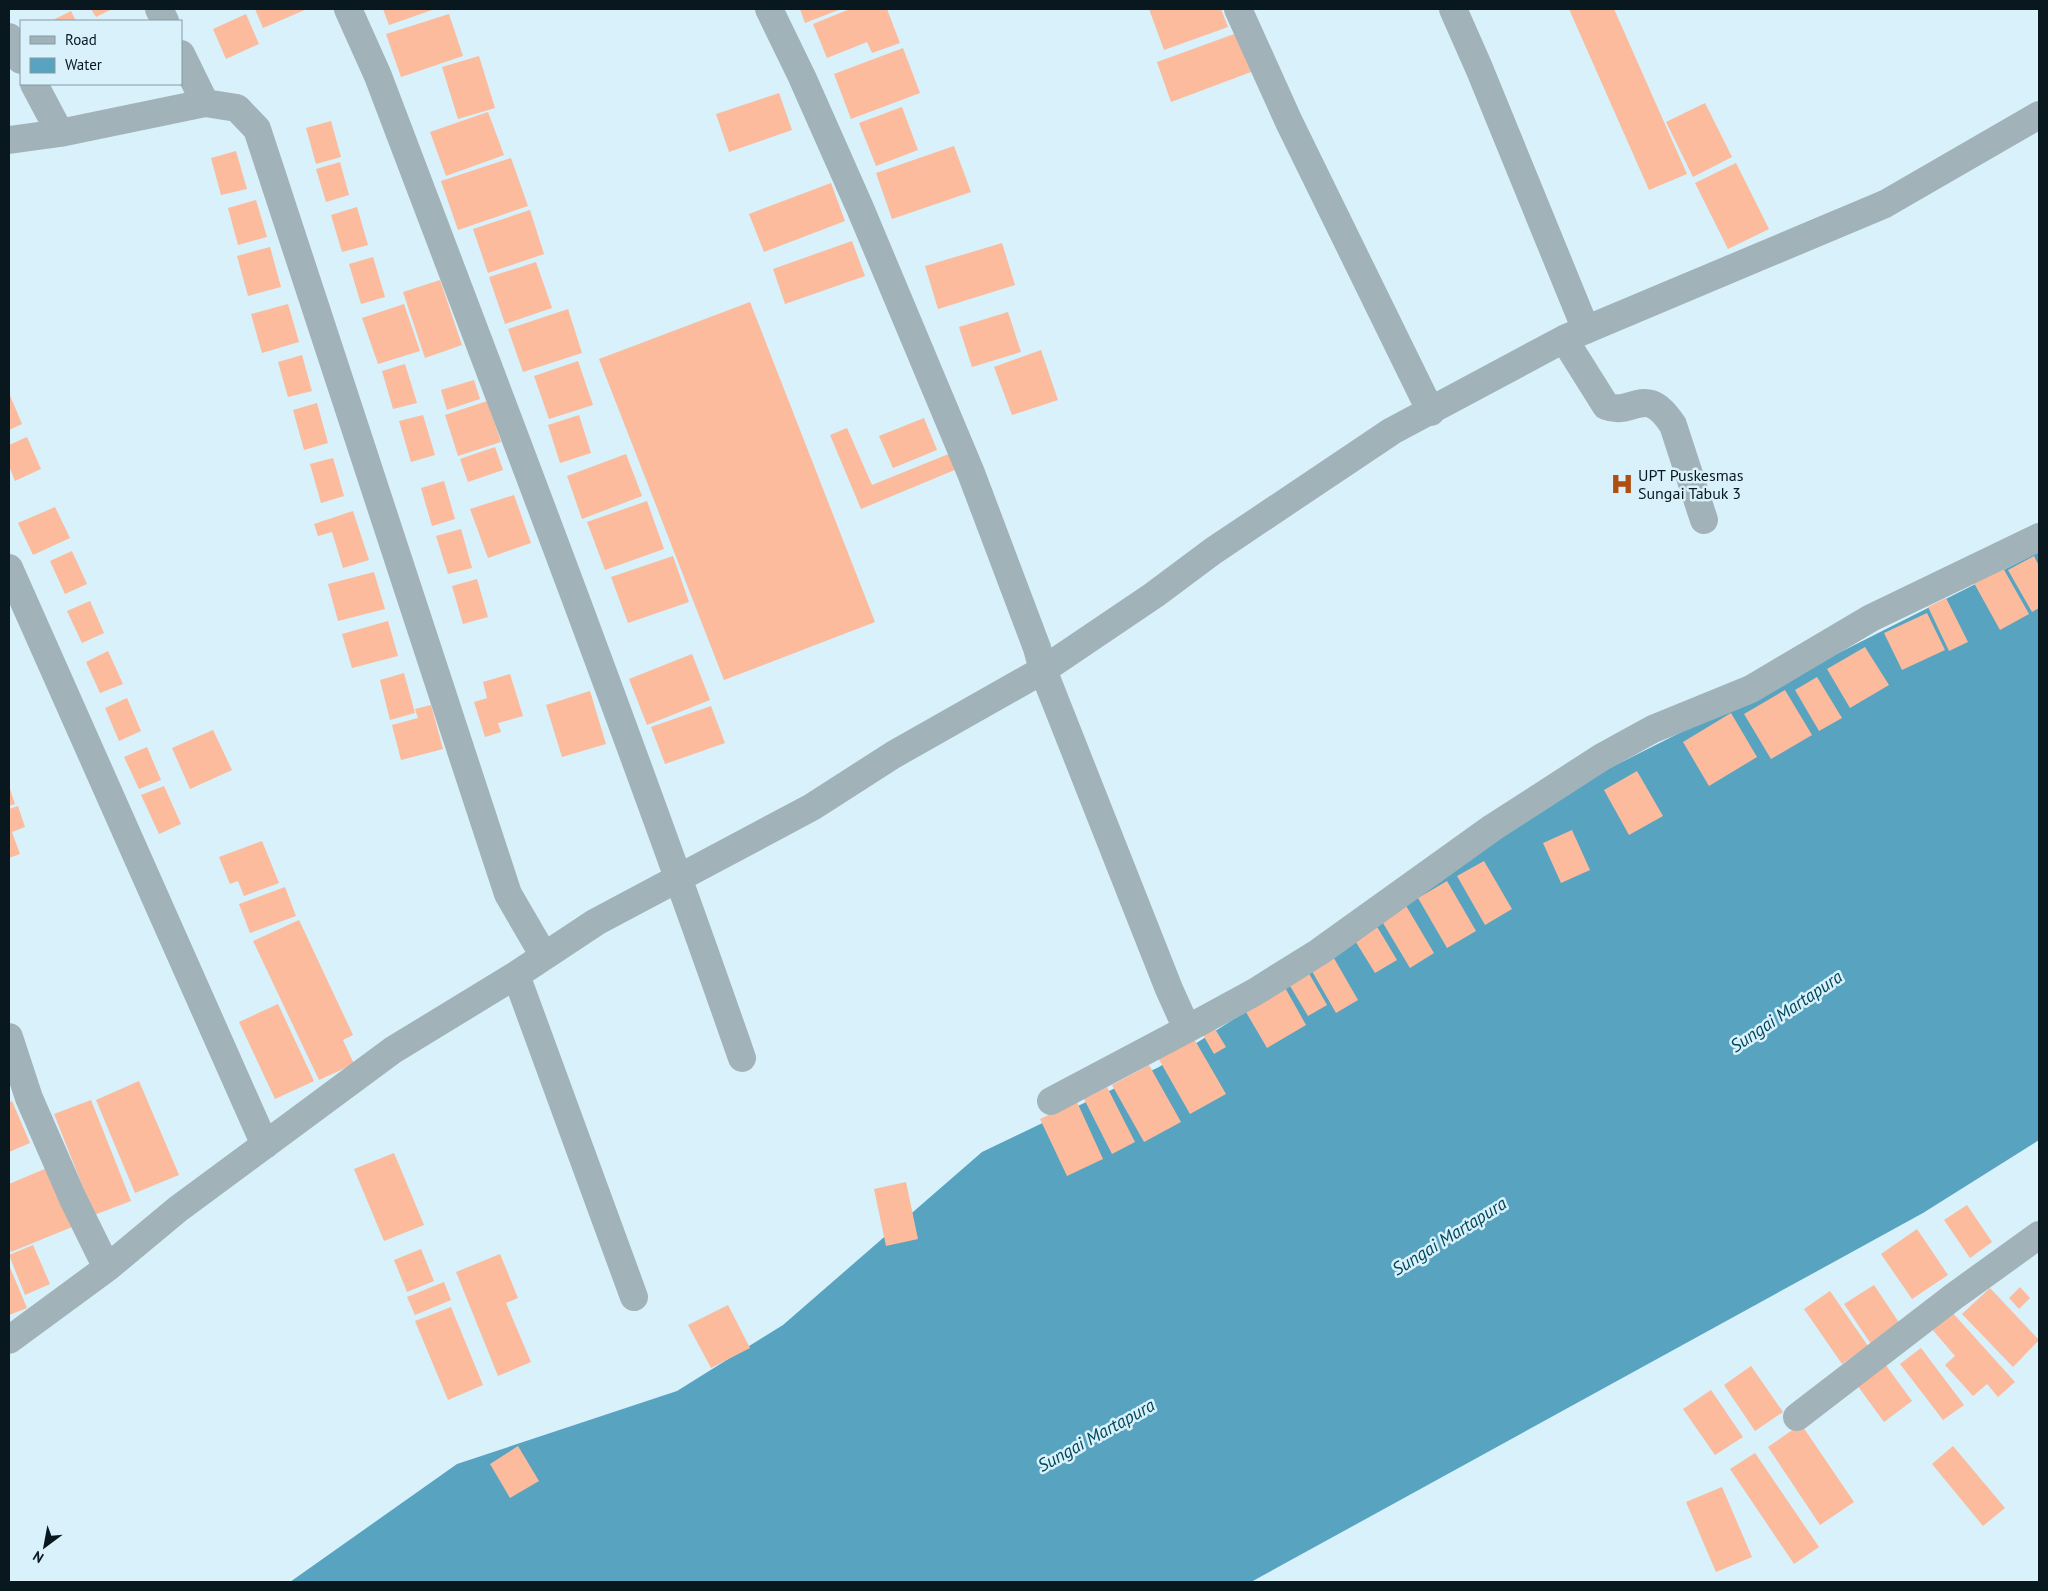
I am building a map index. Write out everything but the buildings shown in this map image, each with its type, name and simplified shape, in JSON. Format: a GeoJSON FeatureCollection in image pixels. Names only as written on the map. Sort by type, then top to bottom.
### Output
{"type":"FeatureCollection","features":[{"type":"Feature","properties":{"kind":"street"},"geometry":{"type":"LineString","coordinates":[[158,9],[164,20]]}},
{"type":"Feature","properties":{"kind":"street"},"geometry":{"type":"LineString","coordinates":[[348,9],[378,76],[579,605],[679,876],[742,1058]]}},
{"type":"Feature","properties":{"kind":"street"},"geometry":{"type":"LineString","coordinates":[[770,9],[860,208],[972,473],[1043,670],[1187,1029]]}},
{"type":"Feature","properties":{"kind":"street"},"geometry":{"type":"LineString","coordinates":[[1238,9],[1289,122],[1431,412]]}},
{"type":"Feature","properties":{"kind":"street"},"geometry":{"type":"LineString","coordinates":[[1453,9],[1482,77],[1575,334],[1606,406],[1618,408],[1640,403],[1656,405],[1666,415],[1674,425],[1704,520]]}},
{"type":"Feature","properties":{"kind":"street"},"geometry":{"type":"LineString","coordinates":[[9,37],[20,58]]}},
{"type":"Feature","properties":{"kind":"street"},"geometry":{"type":"LineString","coordinates":[[182,56],[206,103]]}},
{"type":"Feature","properties":{"kind":"street"},"geometry":{"type":"LineString","coordinates":[[35,85],[60,133]]}},
{"type":"Feature","properties":{"kind":"street"},"geometry":{"type":"LineString","coordinates":[[9,140],[60,133],[206,103],[237,108],[257,129],[508,894],[544,956]]}},
{"type":"Feature","properties":{"kind":"street"},"geometry":{"type":"LineString","coordinates":[[9,1340],[107,1268],[178,1210],[393,1050],[516,975],[596,922],[679,876],[812,807],[893,755],[1043,670],[1154,595],[1212,551],[1392,431],[1575,334],[1650,305],[1687,286],[1885,204],[2039,115]]}},
{"type":"Feature","properties":{"kind":"street"},"geometry":{"type":"LineString","coordinates":[[1051,1100],[1255,992],[1319,952],[1492,828],[1602,757],[1653,730],[1751,689],[1871,618],[2039,537]]}},
{"type":"Feature","properties":{"kind":"street"},"geometry":{"type":"LineString","coordinates":[[9,568],[265,1145]]}},
{"type":"Feature","properties":{"kind":"street"},"geometry":{"type":"LineString","coordinates":[[516,975],[634,1297]]}},
{"type":"Feature","properties":{"kind":"street"},"geometry":{"type":"LineString","coordinates":[[9,1037],[29,1098],[73,1200],[107,1268]]}},
{"type":"Feature","properties":{"kind":"street"},"geometry":{"type":"LineString","coordinates":[[1797,1417],[1952,1297],[2039,1235]]}},
{"type":"Feature","properties":{"kind":"water","name":"Sungai Martapura"},"geometry":{"type":"Polygon","coordinates":[[[2039,552],[2039,1140],[1923,1213],[1251,1582],[290,1582],[457,1464],[677,1391],[783,1325],[982,1152],[1159,1067],[1312,969],[1503,832],[1602,772],[2039,552]]]}},
{"type":"Feature","properties":{"kind":"place","name":"UPT Puskesmas Sungai Tabuk 3"},"geometry":{"type":"Point","coordinates":[1622,484]}}]}
